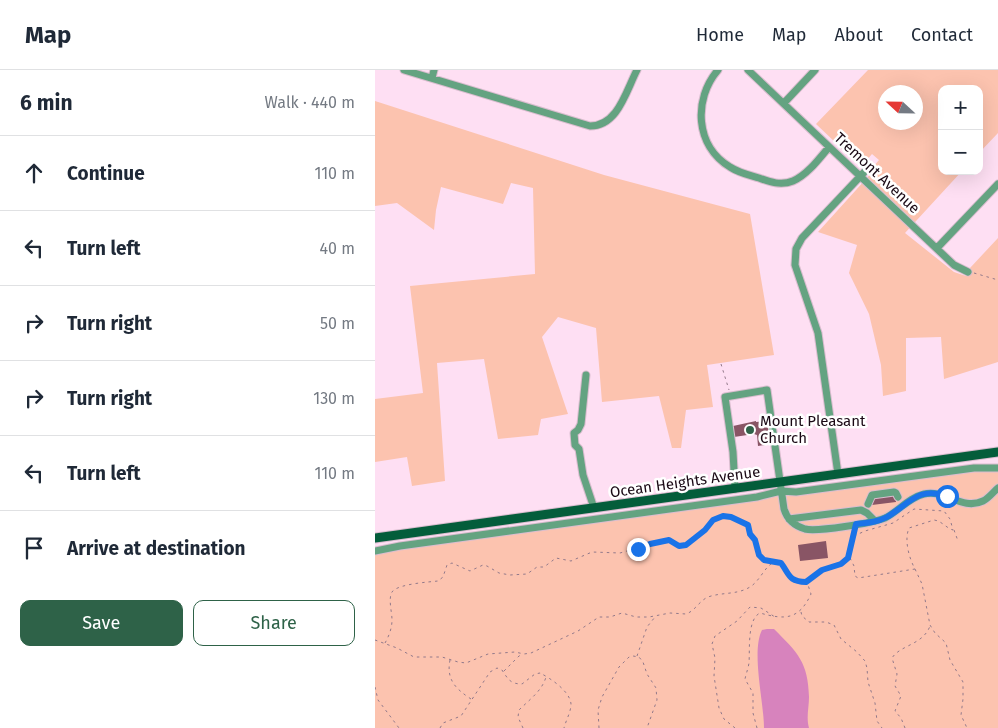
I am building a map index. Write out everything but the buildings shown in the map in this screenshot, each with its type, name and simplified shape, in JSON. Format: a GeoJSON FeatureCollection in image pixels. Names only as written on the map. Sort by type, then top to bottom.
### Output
{"type":"FeatureCollection","features":[{"type":"Feature","properties":{"kind":"main road","name":"Ocean Heights Avenue"},"geometry":{"type":"LineString","coordinates":[[375,538],[735,488],[781,486],[838,474],[998,452]]}},
{"type":"Feature","properties":{"kind":"street"},"geometry":{"type":"LineString","coordinates":[[404,70],[581,124],[595,126],[606,122],[615,113],[637,70]]}},
{"type":"Feature","properties":{"kind":"street"},"geometry":{"type":"LineString","coordinates":[[432,78],[434,70]]}},
{"type":"Feature","properties":{"kind":"street"},"geometry":{"type":"LineString","coordinates":[[718,70],[705,90],[702,102],[702,129],[708,144],[726,164],[747,175],[774,183],[784,183],[801,177],[829,148]]}},
{"type":"Feature","properties":{"kind":"street","name":"Tremont Avenue"},"geometry":{"type":"LineString","coordinates":[[748,70],[957,268],[968,272]]}},
{"type":"Feature","properties":{"kind":"street"},"geometry":{"type":"LineString","coordinates":[[784,103],[815,70]]}},
{"type":"Feature","properties":{"kind":"street"},"geometry":{"type":"LineString","coordinates":[[838,474],[818,333],[796,270],[795,256],[797,246],[802,238],[870,166]]}},
{"type":"Feature","properties":{"kind":"street"},"geometry":{"type":"LineString","coordinates":[[937,248],[998,184]]}},
{"type":"Feature","properties":{"kind":"street"},"geometry":{"type":"LineString","coordinates":[[586,375],[581,424],[574,433],[575,445],[579,449],[583,475],[594,508]]}},
{"type":"Feature","properties":{"kind":"street"},"geometry":{"type":"LineString","coordinates":[[735,488],[733,452],[725,397],[767,390],[785,512],[789,519],[800,528],[809,530],[875,521],[888,516],[914,497],[930,493],[943,495],[961,503],[974,504],[987,498],[998,488]]}},
{"type":"Feature","properties":{"kind":"street"},"geometry":{"type":"LineString","coordinates":[[375,552],[400,546],[757,497],[781,486],[796,492],[974,468],[998,468]]}},
{"type":"Feature","properties":{"kind":"street"},"geometry":{"type":"LineString","coordinates":[[789,519],[855,510],[868,505],[873,495],[895,492],[897,498],[904,504]]}},
{"type":"Feature","properties":{"kind":"street"},"geometry":{"type":"LineString","coordinates":[[868,505],[875,521]]}},
{"type":"Feature","properties":{"kind":"path"},"geometry":{"type":"LineString","coordinates":[[968,272],[998,280]]}},
{"type":"Feature","properties":{"kind":"path"},"geometry":{"type":"LineString","coordinates":[[721,364],[727,379],[729,393]]}},
{"type":"Feature","properties":{"kind":"path"},"geometry":{"type":"LineString","coordinates":[[914,509],[944,511],[950,519],[958,541]]}},
{"type":"Feature","properties":{"kind":"path"},"geometry":{"type":"LineString","coordinates":[[385,644],[391,624],[392,592],[397,588],[423,582],[438,581],[443,577],[447,565],[452,562],[470,571],[483,565],[504,574],[527,574],[537,567],[547,566],[555,558],[571,561],[592,552],[620,553],[669,540],[682,546],[702,533],[713,520],[725,516],[743,521],[748,525],[761,558],[783,565],[791,579],[807,582],[819,572],[841,564],[849,557],[856,524]]}},
{"type":"Feature","properties":{"kind":"path"},"geometry":{"type":"LineString","coordinates":[[953,530],[934,520],[909,528],[907,535],[909,555],[924,590],[930,625],[935,633],[946,643],[950,660],[962,679],[963,699],[961,714],[967,728]]}},
{"type":"Feature","properties":{"kind":"path"},"geometry":{"type":"LineString","coordinates":[[849,557],[854,566],[855,576],[858,578],[915,569]]}},
{"type":"Feature","properties":{"kind":"path"},"geometry":{"type":"LineString","coordinates":[[503,672],[519,656],[531,653],[562,639],[585,627],[596,617],[610,617],[622,613],[636,617],[670,613],[687,614],[708,597],[743,590],[759,580],[768,566],[775,562]]}},
{"type":"Feature","properties":{"kind":"path"},"geometry":{"type":"LineString","coordinates":[[757,728],[753,713],[753,693],[745,679],[749,666],[754,617],[760,613],[772,617],[794,616],[801,611],[811,594],[807,582]]}},
{"type":"Feature","properties":{"kind":"path"},"geometry":{"type":"LineString","coordinates":[[735,728],[724,719],[719,708],[714,678],[715,660],[712,640],[740,619],[749,606],[758,606],[772,616],[782,617]]}},
{"type":"Feature","properties":{"kind":"path"},"geometry":{"type":"LineString","coordinates":[[801,611],[802,616],[809,622],[826,622],[834,625],[841,640],[862,656],[867,668],[868,682],[875,703],[877,721],[882,728]]}},
{"type":"Feature","properties":{"kind":"path"},"geometry":{"type":"LineString","coordinates":[[637,656],[647,627],[656,616]]}},
{"type":"Feature","properties":{"kind":"path"},"geometry":{"type":"LineString","coordinates":[[905,728],[901,718],[895,711],[901,696],[895,686],[897,672],[892,658],[895,654],[908,648],[923,636],[930,625]]}},
{"type":"Feature","properties":{"kind":"path"},"geometry":{"type":"LineString","coordinates":[[375,640],[414,657],[442,656],[450,660],[466,663],[488,654],[515,652],[524,654]]}},
{"type":"Feature","properties":{"kind":"path"},"geometry":{"type":"LineString","coordinates":[[599,728],[598,710],[602,697],[619,666],[629,657],[637,656]]}},
{"type":"Feature","properties":{"kind":"path"},"geometry":{"type":"LineString","coordinates":[[637,656],[643,662],[657,693],[657,700],[647,728]]}},
{"type":"Feature","properties":{"kind":"path"},"geometry":{"type":"LineString","coordinates":[[450,660],[449,670],[452,684],[457,690],[472,700]]}},
{"type":"Feature","properties":{"kind":"path"},"geometry":{"type":"LineString","coordinates":[[440,728],[443,723],[461,716],[492,671],[498,668],[508,680],[519,684],[538,673],[546,676],[562,689],[570,700],[571,706],[564,728]]}},
{"type":"Feature","properties":{"kind":"path"},"geometry":{"type":"LineString","coordinates":[[523,728],[518,717],[519,710],[531,700],[543,685],[546,676]]}},
{"type":"Feature","properties":{"kind":"path"},"geometry":{"type":"LineString","coordinates":[[375,687],[378,700],[398,724],[399,728]]}},
{"type":"Feature","properties":{"kind":"shaded area"},"geometry":{"type":"Polygon","coordinates":[[[868,70],[998,70],[998,133],[983,149],[983,85],[938,85],[938,175],[958,175],[905,233],[954,272],[966,276],[970,268],[998,238],[998,362],[944,379],[941,337],[906,338],[906,391],[883,396],[881,365],[869,314],[849,273],[857,245],[818,232],[875,169],[873,167],[879,160],[872,154],[866,161],[857,163],[816,124],[868,70]]]}},
{"type":"Feature","properties":{"kind":"shaded area"},"geometry":{"type":"Polygon","coordinates":[[[375,101],[604,175],[750,214],[774,355],[707,365],[713,407],[686,410],[681,448],[672,448],[659,396],[602,402],[596,328],[558,317],[542,337],[568,414],[541,419],[538,435],[498,439],[484,359],[437,363],[445,481],[412,486],[407,457],[375,462],[375,399],[423,393],[410,286],[535,274],[533,188],[511,183],[503,204],[441,187],[434,230],[397,203],[375,206],[375,101]]]}},
{"type":"Feature","properties":{"kind":"shaded area"},"geometry":{"type":"Polygon","coordinates":[[[998,467],[998,728],[375,728],[375,548],[998,467]]]}},
{"type":"Feature","properties":{"kind":"shaded area"},"geometry":{"type":"Polygon","coordinates":[[[774,629],[782,637],[804,666],[809,697],[809,728],[764,728],[758,651],[762,630],[774,629]]]}},
{"type":"Feature","properties":{"kind":"place","name":"Mount Pleasant Church"},"geometry":{"type":"Point","coordinates":[750,430]}},
{"type":"Feature","properties":{"kind":"route"},"geometry":{"type":"LineString","coordinates":[[638,549],[669,540],[679,546],[686,545],[705,530],[713,520],[725,516],[743,521],[749,526],[750,534],[755,540],[759,555],[764,560],[781,563],[791,579],[806,582],[822,570],[841,564],[850,556],[856,524],[883,519],[917,496],[930,493],[947,496]]}}]}
